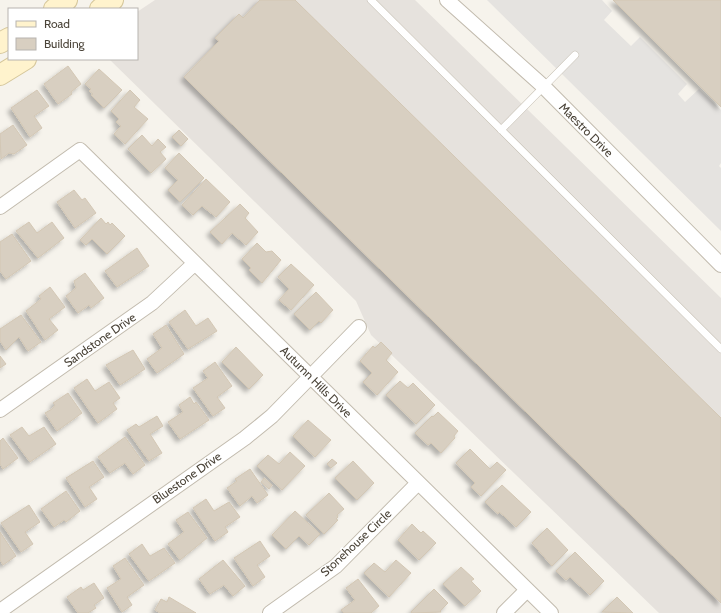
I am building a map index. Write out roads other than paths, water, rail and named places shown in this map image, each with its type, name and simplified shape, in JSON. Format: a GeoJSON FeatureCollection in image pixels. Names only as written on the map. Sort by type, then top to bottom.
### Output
{"type":"FeatureCollection","features":[{"type":"Feature","properties":{"kind":"main road"},"geometry":{"type":"LineString","coordinates":[[55,8],[67,0]]}},
{"type":"Feature","properties":{"kind":"main road"},"geometry":{"type":"LineString","coordinates":[[101,8],[112,0]]}},
{"type":"Feature","properties":{"kind":"main road"},"geometry":{"type":"LineString","coordinates":[[0,75],[24,60]]}},
{"type":"Feature","properties":{"kind":"street","name":"Maestro Drive"},"geometry":{"type":"LineString","coordinates":[[447,0],[543,86],[721,265]]}},
{"type":"Feature","properties":{"kind":"street","name":"Autumn Hills Drive"},"geometry":{"type":"LineString","coordinates":[[0,207],[80,150],[551,613]]}},
{"type":"Feature","properties":{"kind":"street","name":"Sandstone Drive"},"geometry":{"type":"LineString","coordinates":[[0,410],[152,303],[195,263]]}},
{"type":"Feature","properties":{"kind":"street","name":"Bluestone Drive"},"geometry":{"type":"LineString","coordinates":[[0,611],[245,438],[272,416],[359,327]]}},
{"type":"Feature","properties":{"kind":"street","name":"Stonehouse Circle"},"geometry":{"type":"LineString","coordinates":[[270,613],[336,566],[418,483]]}},
{"type":"Feature","properties":{"kind":"street"},"geometry":{"type":"LineString","coordinates":[[504,613],[527,590]]}},
{"type":"Feature","properties":{"kind":"lane"},"geometry":{"type":"LineString","coordinates":[[371,0],[721,349]]}},
{"type":"Feature","properties":{"kind":"lane"},"geometry":{"type":"LineString","coordinates":[[502,130],[543,86],[575,55]]}}]}
